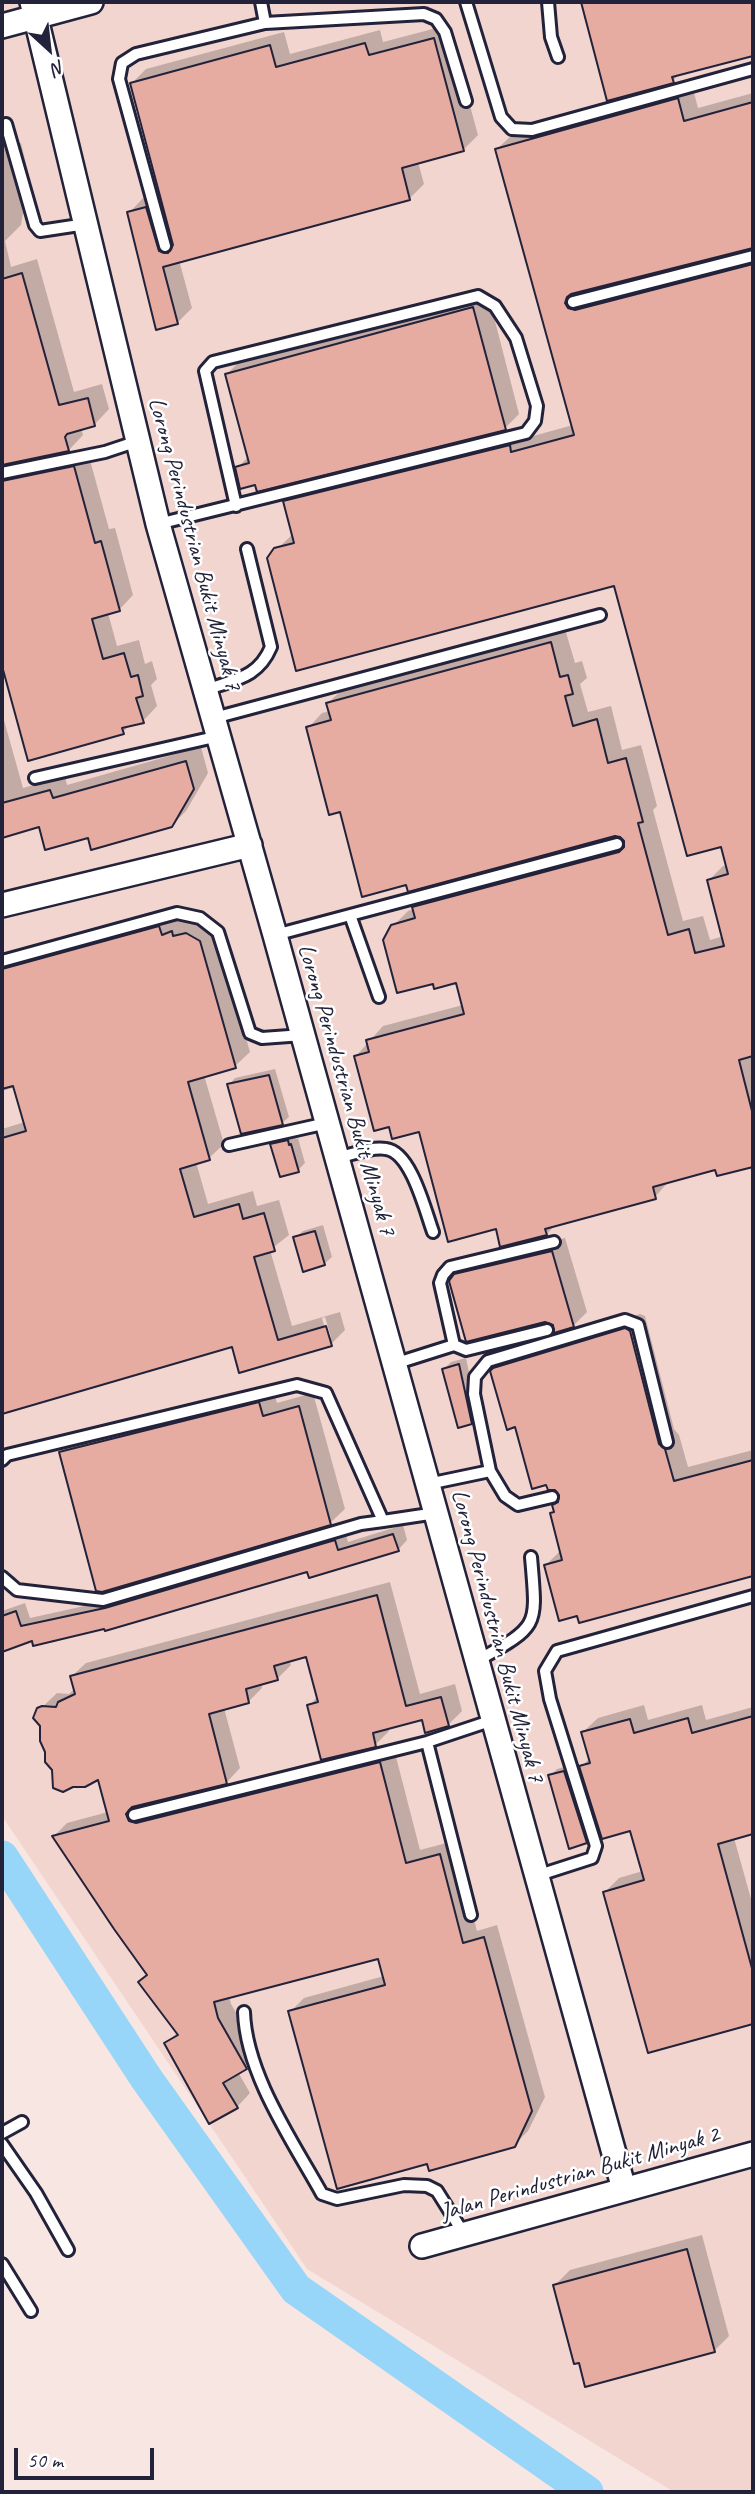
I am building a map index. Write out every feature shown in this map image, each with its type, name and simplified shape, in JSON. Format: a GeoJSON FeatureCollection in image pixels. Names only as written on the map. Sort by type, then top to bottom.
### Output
{"type":"FeatureCollection","features":[{"type":"Feature","properties":{"kind":"street"},"geometry":{"type":"LineString","coordinates":[[2,26],[34,9],[91,2]]}},
{"type":"Feature","properties":{"kind":"street","name":"Lorong Perindustrian Bukit Minyak 7"},"geometry":{"type":"LineString","coordinates":[[34,9],[158,524],[275,934],[624,2189]]}},
{"type":"Feature","properties":{"kind":"street"},"geometry":{"type":"LineString","coordinates":[[2,905],[250,845]]}},
{"type":"Feature","properties":{"kind":"street","name":"Jalan Perindustrian Bukit Minyak 2"},"geometry":{"type":"LineString","coordinates":[[422,2246],[753,2154]]}},
{"type":"Feature","properties":{"kind":"lane"},"geometry":{"type":"LineString","coordinates":[[261,2],[265,23]]}},
{"type":"Feature","properties":{"kind":"lane"},"geometry":{"type":"LineString","coordinates":[[467,2],[501,117],[512,129],[532,130],[753,69]]}},
{"type":"Feature","properties":{"kind":"lane"},"geometry":{"type":"LineString","coordinates":[[548,2],[551,37],[558,57]]}},
{"type":"Feature","properties":{"kind":"lane"},"geometry":{"type":"LineString","coordinates":[[165,246],[119,79],[122,64],[136,54],[265,23],[424,14],[436,19],[445,32],[466,102]]}},
{"type":"Feature","properties":{"kind":"lane"},"geometry":{"type":"LineString","coordinates":[[6,124],[35,225],[40,231],[86,224]]}},
{"type":"Feature","properties":{"kind":"lane"},"geometry":{"type":"LineString","coordinates":[[573,302],[753,256]]}},
{"type":"Feature","properties":{"kind":"lane"},"geometry":{"type":"LineString","coordinates":[[158,524],[236,506],[526,433],[535,421],[537,406],[516,338],[495,306],[478,296],[213,362],[205,371],[236,506]]}},
{"type":"Feature","properties":{"kind":"lane"},"geometry":{"type":"LineString","coordinates":[[2,473],[105,452],[138,441]]}},
{"type":"Feature","properties":{"kind":"lane"},"geometry":{"type":"LineString","coordinates":[[206,690],[251,673],[265,662],[271,648],[247,549]]}},
{"type":"Feature","properties":{"kind":"lane"},"geometry":{"type":"LineString","coordinates":[[35,778],[600,615]]}},
{"type":"Feature","properties":{"kind":"lane"},"geometry":{"type":"LineString","coordinates":[[275,934],[617,844]]}},
{"type":"Feature","properties":{"kind":"lane"},"geometry":{"type":"LineString","coordinates":[[2,961],[177,913],[200,918],[218,932],[250,1033],[262,1038],[303,1035]]}},
{"type":"Feature","properties":{"kind":"lane"},"geometry":{"type":"LineString","coordinates":[[350,915],[379,997]]}},
{"type":"Feature","properties":{"kind":"lane"},"geometry":{"type":"LineString","coordinates":[[229,1145],[327,1123]]}},
{"type":"Feature","properties":{"kind":"lane"},"geometry":{"type":"LineString","coordinates":[[337,1158],[384,1148],[397,1152],[407,1165],[433,1232]]}},
{"type":"Feature","properties":{"kind":"lane"},"geometry":{"type":"LineString","coordinates":[[454,1345],[440,1283],[450,1267],[554,1242]]}},
{"type":"Feature","properties":{"kind":"lane"},"geometry":{"type":"LineString","coordinates":[[552,1497],[518,1505],[505,1496],[490,1471],[474,1394],[475,1377],[488,1361],[625,1320],[638,1325],[667,1442]]}},
{"type":"Feature","properties":{"kind":"lane"},"geometry":{"type":"LineString","coordinates":[[394,1364],[454,1345],[466,1350],[547,1330]]}},
{"type":"Feature","properties":{"kind":"lane"},"geometry":{"type":"LineString","coordinates":[[2,1460],[7,1455],[297,1385],[326,1393],[383,1521]]}},
{"type":"Feature","properties":{"kind":"lane"},"geometry":{"type":"LineString","coordinates":[[428,1484],[490,1471]]}},
{"type":"Feature","properties":{"kind":"lane"},"geometry":{"type":"LineString","coordinates":[[2,1577],[17,1590],[103,1600],[361,1524],[436,1513]]}},
{"type":"Feature","properties":{"kind":"lane"},"geometry":{"type":"LineString","coordinates":[[477,1661],[528,1629],[536,1610],[531,1557]]}},
{"type":"Feature","properties":{"kind":"lane"},"geometry":{"type":"LineString","coordinates":[[536,1876],[592,1858],[596,1846],[550,1699],[545,1671],[557,1651],[753,1596]]}},
{"type":"Feature","properties":{"kind":"lane"},"geometry":{"type":"LineString","coordinates":[[134,1815],[427,1742],[494,1720]]}},
{"type":"Feature","properties":{"kind":"lane"},"geometry":{"type":"LineString","coordinates":[[427,1742],[471,1915]]}},
{"type":"Feature","properties":{"kind":"lane"},"geometry":{"type":"LineString","coordinates":[[244,2012],[244,2031],[269,2098],[322,2194],[337,2199],[404,2185],[426,2186],[437,2191],[464,2234]]}},
{"type":"Feature","properties":{"kind":"lane"},"geometry":{"type":"LineString","coordinates":[[2,2133],[22,2122]]}},
{"type":"Feature","properties":{"kind":"lane"},"geometry":{"type":"LineString","coordinates":[[2,2144],[36,2193],[68,2250]]}},
{"type":"Feature","properties":{"kind":"lane"},"geometry":{"type":"LineString","coordinates":[[2,2264],[31,2311]]}},
{"type":"Feature","properties":{"kind":"shaded area"},"geometry":{"type":"Polygon","coordinates":[[[2,2],[753,2],[753,2492],[674,2492],[307,2269],[2,1816],[2,2]]]}},
{"type":"Feature","properties":{"kind":"building"},"geometry":{"type":"Polygon","coordinates":[[[581,2],[753,2],[753,56],[672,77],[674,83],[607,101],[581,2]]]}},
{"type":"Feature","properties":{"kind":"building"},"geometry":{"type":"Polygon","coordinates":[[[434,38],[464,151],[402,168],[410,200],[163,267],[178,324],[156,330],[127,212],[146,207],[159,251],[168,253],[173,245],[130,83],[270,45],[276,67],[365,43],[369,55],[434,38]]]}},
{"type":"Feature","properties":{"kind":"building"},"geometry":{"type":"Polygon","coordinates":[[[678,98],[684,121],[753,102],[753,248],[571,294],[565,303],[568,308],[575,310],[753,264],[753,1056],[739,1060],[753,1115],[753,1167],[717,1176],[715,1170],[653,1187],[656,1199],[545,1229],[547,1235],[500,1247],[496,1229],[448,1242],[419,1132],[392,1139],[389,1127],[374,1131],[354,1056],[369,1052],[366,1040],[464,1014],[456,983],[434,989],[433,984],[397,993],[383,940],[391,925],[415,918],[412,907],[619,852],[624,847],[624,841],[615,836],[408,892],[406,885],[362,897],[340,812],[329,815],[306,727],[331,720],[326,703],[551,642],[560,677],[568,675],[573,694],[565,696],[573,726],[597,719],[608,763],[626,758],[643,822],[638,823],[668,935],[689,929],[695,953],[724,946],[707,880],[728,874],[721,847],[687,856],[614,586],[296,671],[267,558],[274,548],[294,543],[283,501],[510,445],[511,452],[574,435],[495,149],[678,98]]]}},
{"type":"Feature","properties":{"kind":"building"},"geometry":{"type":"Polygon","coordinates":[[[22,273],[59,405],[88,398],[95,426],[67,434],[65,437],[69,451],[2,465],[2,279],[22,273]]]}},
{"type":"Feature","properties":{"kind":"building"},"geometry":{"type":"Polygon","coordinates":[[[473,307],[506,430],[257,492],[255,485],[240,489],[235,467],[249,463],[225,374],[473,307]]]}},
{"type":"Feature","properties":{"kind":"building"},"geometry":{"type":"Polygon","coordinates":[[[74,466],[95,543],[101,541],[120,611],[92,619],[103,659],[124,653],[131,677],[138,675],[143,696],[136,698],[144,723],[122,728],[124,734],[28,761],[2,666],[2,481],[74,466]]]}},
{"type":"Feature","properties":{"kind":"building"},"geometry":{"type":"Polygon","coordinates":[[[186,761],[194,789],[172,827],[91,850],[88,838],[45,850],[39,827],[2,838],[2,803],[50,790],[53,798],[186,761]]]}},
{"type":"Feature","properties":{"kind":"building"},"geometry":{"type":"Polygon","coordinates":[[[159,926],[162,935],[172,931],[173,936],[186,933],[200,941],[236,1068],[188,1082],[210,1160],[180,1169],[194,1217],[239,1204],[243,1219],[264,1213],[275,1251],[254,1257],[278,1340],[326,1326],[332,1346],[239,1373],[232,1347],[2,1414],[2,1138],[26,1131],[13,1086],[2,1089],[2,969],[159,926]]]}},
{"type":"Feature","properties":{"kind":"building"},"geometry":{"type":"Polygon","coordinates":[[[269,1075],[283,1125],[241,1134],[227,1084],[269,1075]]]}},
{"type":"Feature","properties":{"kind":"building"},"geometry":{"type":"Polygon","coordinates":[[[288,1140],[299,1172],[280,1177],[270,1144],[288,1140]]]}},
{"type":"Feature","properties":{"kind":"building"},"geometry":{"type":"Polygon","coordinates":[[[315,1231],[325,1265],[303,1272],[293,1237],[315,1231]]]}},
{"type":"Feature","properties":{"kind":"building"},"geometry":{"type":"Polygon","coordinates":[[[552,1251],[574,1327],[554,1333],[553,1325],[545,1322],[466,1342],[449,1281],[454,1274],[552,1251]]]}},
{"type":"Feature","properties":{"kind":"building"},"geometry":{"type":"Polygon","coordinates":[[[625,1328],[630,1331],[659,1444],[665,1449],[674,1481],[753,1460],[753,1576],[579,1623],[577,1616],[559,1621],[544,1565],[562,1560],[550,1513],[554,1512],[552,1505],[558,1502],[559,1495],[555,1490],[548,1490],[546,1485],[532,1489],[515,1427],[507,1430],[490,1371],[625,1328]]]}},
{"type":"Feature","properties":{"kind":"building"},"geometry":{"type":"Polygon","coordinates":[[[459,1364],[472,1424],[458,1428],[442,1369],[459,1364]]]}},
{"type":"Feature","properties":{"kind":"building"},"geometry":{"type":"Polygon","coordinates":[[[259,1402],[263,1416],[299,1406],[331,1525],[102,1592],[96,1591],[59,1452],[259,1402]]]}},
{"type":"Feature","properties":{"kind":"building"},"geometry":{"type":"Polygon","coordinates":[[[393,1534],[399,1551],[309,1578],[307,1572],[105,1631],[104,1629],[33,1646],[32,1641],[2,1652],[2,1616],[16,1611],[21,1626],[105,1608],[335,1540],[338,1550],[393,1534]]]}},
{"type":"Feature","properties":{"kind":"building"},"geometry":{"type":"Polygon","coordinates":[[[377,1595],[406,1706],[441,1697],[449,1726],[425,1733],[422,1720],[373,1733],[376,1747],[321,1760],[307,1705],[318,1702],[306,1657],[274,1666],[278,1680],[246,1689],[249,1703],[209,1714],[227,1784],[132,1807],[126,1814],[129,1821],[136,1823],[380,1762],[406,1863],[440,1854],[463,1943],[484,1937],[532,2111],[515,2147],[429,2171],[427,2164],[337,2189],[288,2011],[385,1985],[378,1959],[214,2002],[218,2018],[247,2069],[223,2083],[238,2108],[209,2124],[164,2043],[178,2035],[138,1982],[147,1975],[52,1836],[109,1821],[98,1780],[85,1787],[73,1787],[63,1792],[53,1788],[52,1770],[45,1762],[45,1752],[40,1741],[40,1726],[33,1718],[37,1708],[56,1707],[58,1702],[75,1694],[70,1676],[377,1595]]]}},
{"type":"Feature","properties":{"kind":"building"},"geometry":{"type":"Polygon","coordinates":[[[753,1716],[753,1834],[718,1844],[753,1972],[753,2024],[648,2053],[603,1892],[644,1880],[630,1831],[602,1839],[579,1766],[590,1763],[581,1732],[630,1719],[634,1733],[688,1718],[692,1733],[753,1716]]]}},
{"type":"Feature","properties":{"kind":"building"},"geometry":{"type":"Polygon","coordinates":[[[564,1771],[587,1843],[569,1849],[548,1775],[564,1771]]]}},
{"type":"Feature","properties":{"kind":"building"},"geometry":{"type":"Polygon","coordinates":[[[687,2249],[715,2352],[585,2387],[579,2363],[574,2364],[553,2285],[687,2249]]]}},
{"type":"Feature","properties":{"kind":"waterway"},"geometry":{"type":"LineString","coordinates":[[2,1857],[146,2078],[296,2289],[587,2492]]}}]}
